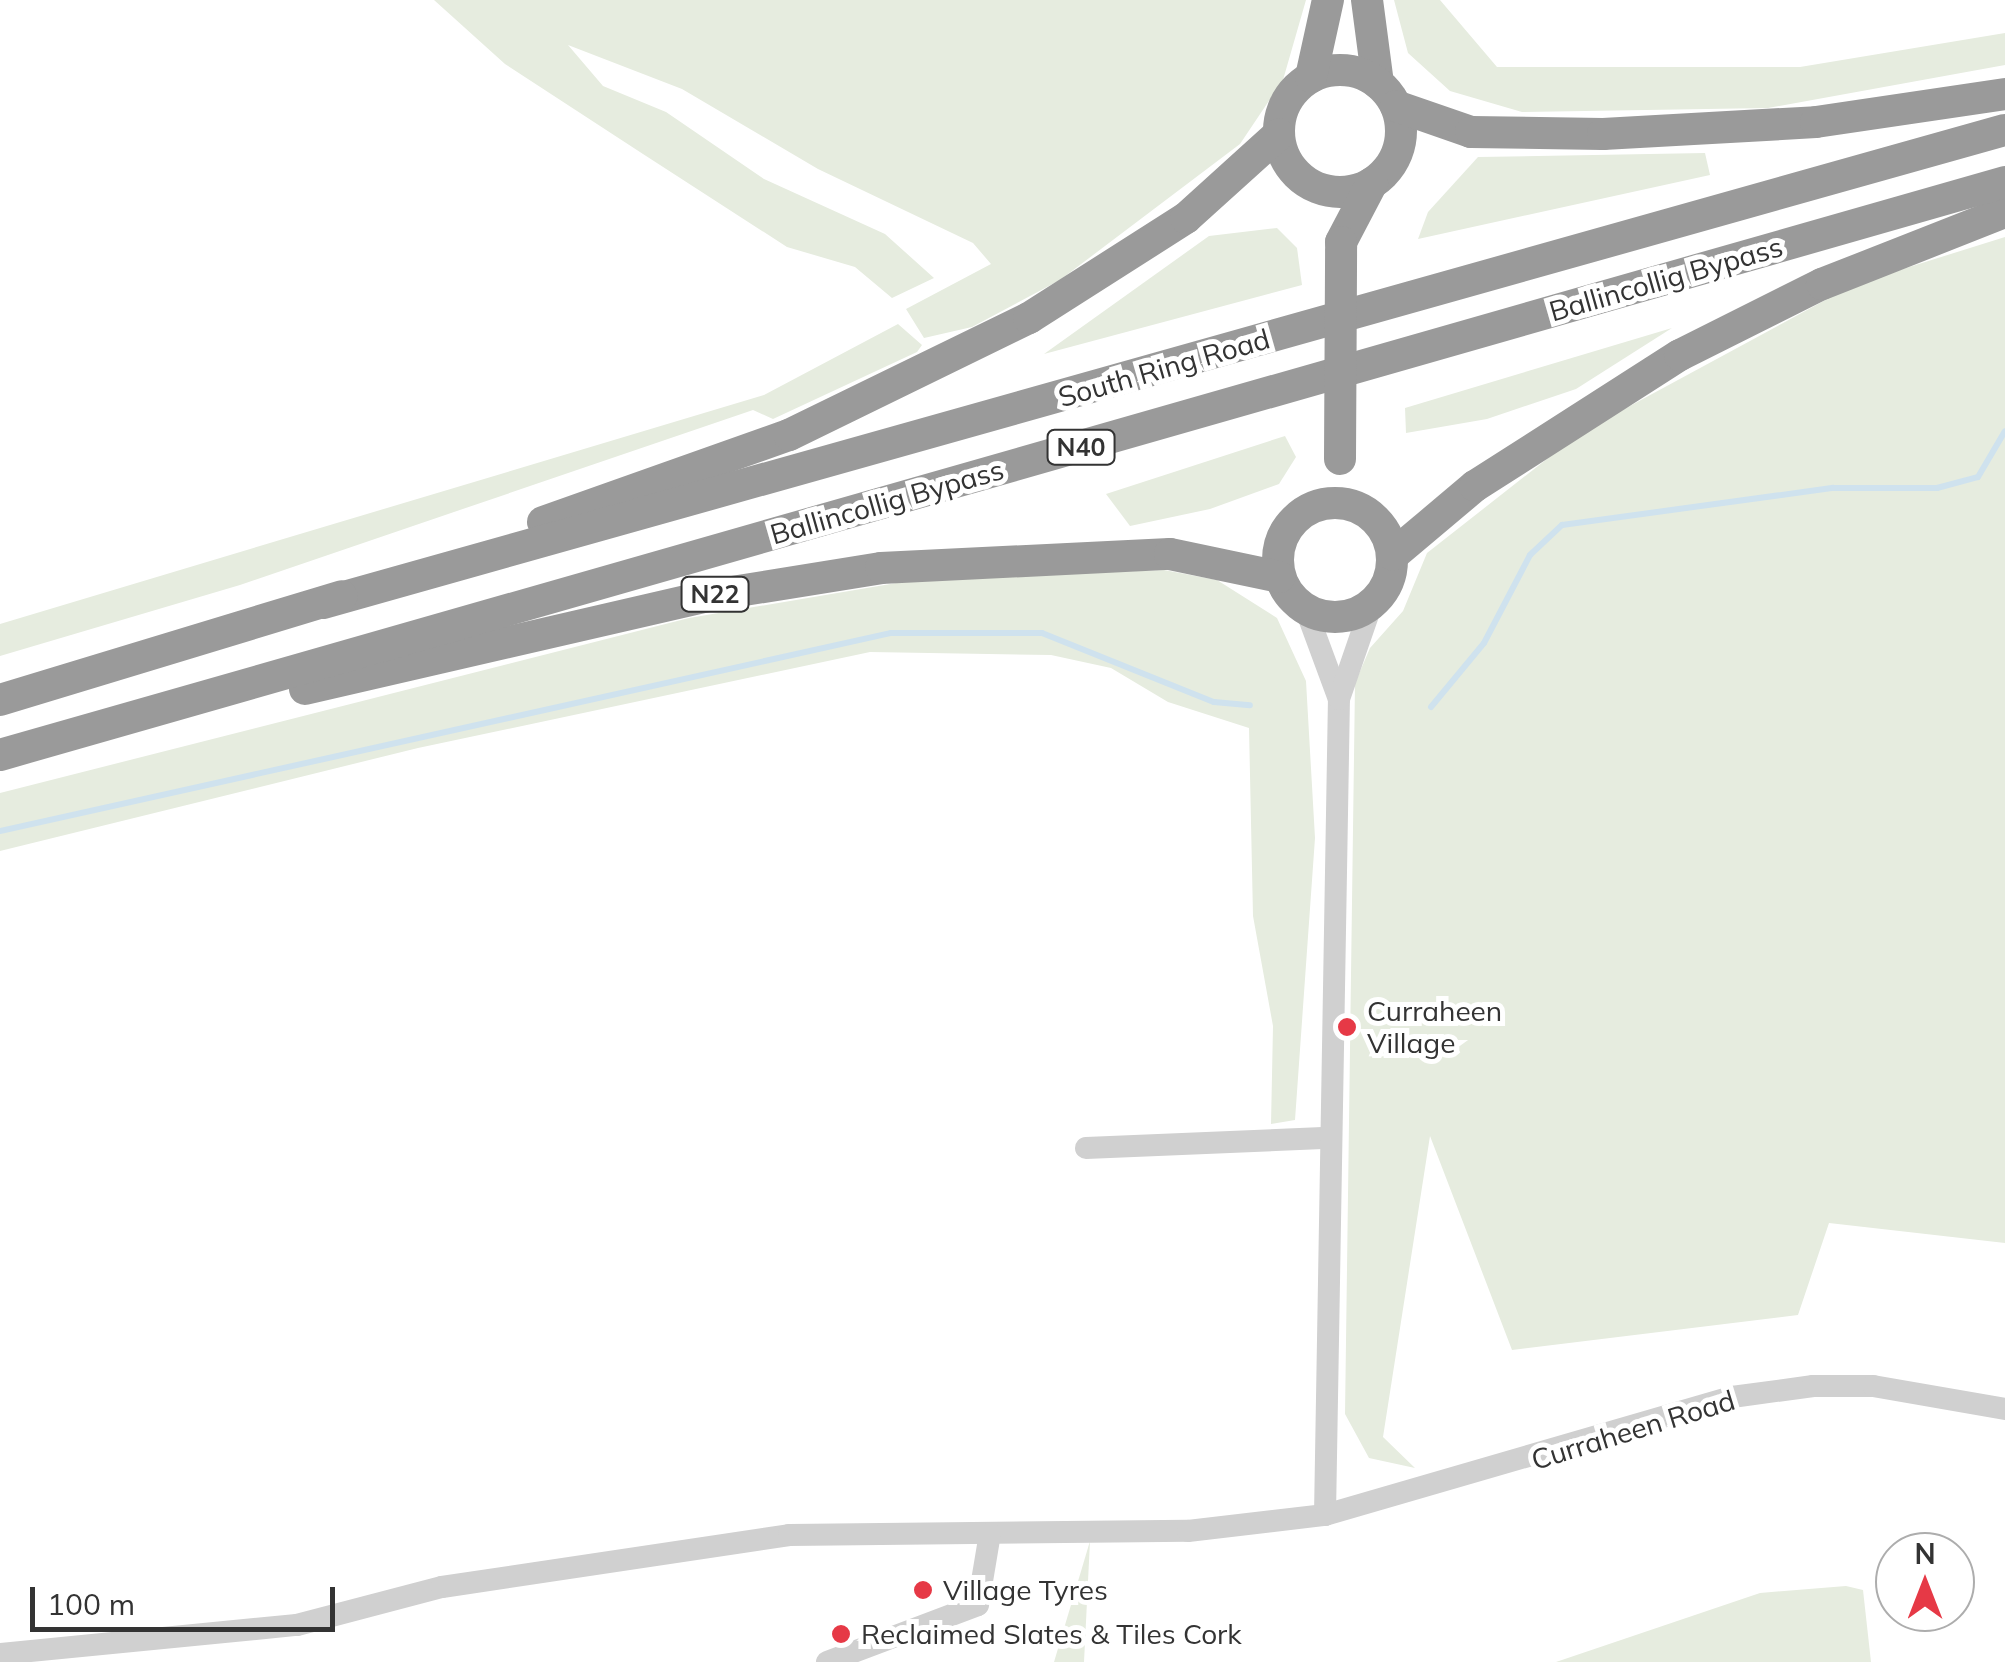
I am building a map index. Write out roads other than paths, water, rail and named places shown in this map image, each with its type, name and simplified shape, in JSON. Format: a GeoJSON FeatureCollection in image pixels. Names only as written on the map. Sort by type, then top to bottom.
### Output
{"type":"FeatureCollection","features":[{"type":"Feature","properties":{"kind":"highway"},"geometry":{"type":"LineString","coordinates":[[0,700],[322,603],[789,435],[920,374],[1103,274],[1221,190],[1279,134],[1287,101],[1311,77],[1328,0]]}},
{"type":"Feature","properties":{"kind":"highway"},"geometry":{"type":"LineString","coordinates":[[1341,242],[1372,184],[1396,158],[1367,0]]}},
{"type":"Feature","properties":{"kind":"highway"},"geometry":{"type":"LineString","coordinates":[[1311,77],[1345,70],[1387,95],[1470,132],[1603,134],[1816,122],[2005,94]]}},
{"type":"Feature","properties":{"kind":"highway","name":"South Ring Road"},"geometry":{"type":"LineString","coordinates":[[322,603],[2005,130]]}},
{"type":"Feature","properties":{"kind":"highway"},"geometry":{"type":"LineString","coordinates":[[1279,134],[1292,168],[1322,190],[1341,242],[1340,459],[1315,506],[1280,543],[1280,577],[1306,610],[1339,618],[1371,606],[1393,555],[1475,486],[1680,355],[1822,284],[2005,212]]}},
{"type":"Feature","properties":{"kind":"highway","name":"Ballincollig Bypass"},"geometry":{"type":"LineString","coordinates":[[0,756],[2005,182]]}},
{"type":"Feature","properties":{"kind":"highway"},"geometry":{"type":"LineString","coordinates":[[1322,190],[1372,184]]}},
{"type":"Feature","properties":{"kind":"highway"},"geometry":{"type":"LineString","coordinates":[[1340,459],[1393,555]]}},
{"type":"Feature","properties":{"kind":"highway"},"geometry":{"type":"LineString","coordinates":[[1315,506],[1370,515]]}},
{"type":"Feature","properties":{"kind":"highway","name":"N22"},"geometry":{"type":"LineString","coordinates":[[157,712],[882,568],[1170,554],[1280,577]]}},
{"type":"Feature","properties":{"kind":"street"},"geometry":{"type":"LineString","coordinates":[[1325,1515],[1338,699],[1371,606]]}},
{"type":"Feature","properties":{"kind":"street"},"geometry":{"type":"LineString","coordinates":[[1306,610],[1338,699]]}},
{"type":"Feature","properties":{"kind":"street"},"geometry":{"type":"LineString","coordinates":[[1086,1148],[1329,1138]]}},
{"type":"Feature","properties":{"kind":"street","name":"Curraheen Road"},"geometry":{"type":"LineString","coordinates":[[0,1654],[297,1624],[442,1587],[694,1546],[990,1533],[1188,1531],[1325,1515],[1732,1397],[1873,1386],[2005,1409]]}},
{"type":"Feature","properties":{"kind":"street"},"geometry":{"type":"LineString","coordinates":[[827,1662],[978,1604],[990,1533]]}},
{"type":"Feature","properties":{"kind":"waterway"},"geometry":{"type":"LineString","coordinates":[[1431,707],[1484,643],[1530,555],[1562,525],[1833,488],[1937,488],[1978,477],[2005,431]]}},
{"type":"Feature","properties":{"kind":"waterway"},"geometry":{"type":"LineString","coordinates":[[0,831],[891,633],[1042,633],[1214,702],[1250,705]]}},
{"type":"Feature","properties":{"kind":"place","name":"Curraheen Village"},"geometry":{"type":"Point","coordinates":[1347,1027]}},
{"type":"Feature","properties":{"kind":"place","name":"Village Tyres"},"geometry":{"type":"Point","coordinates":[923,1590]}},
{"type":"Feature","properties":{"kind":"place","name":"Reclaimed Slates & Tiles Cork"},"geometry":{"type":"Point","coordinates":[841,1634]}}]}
